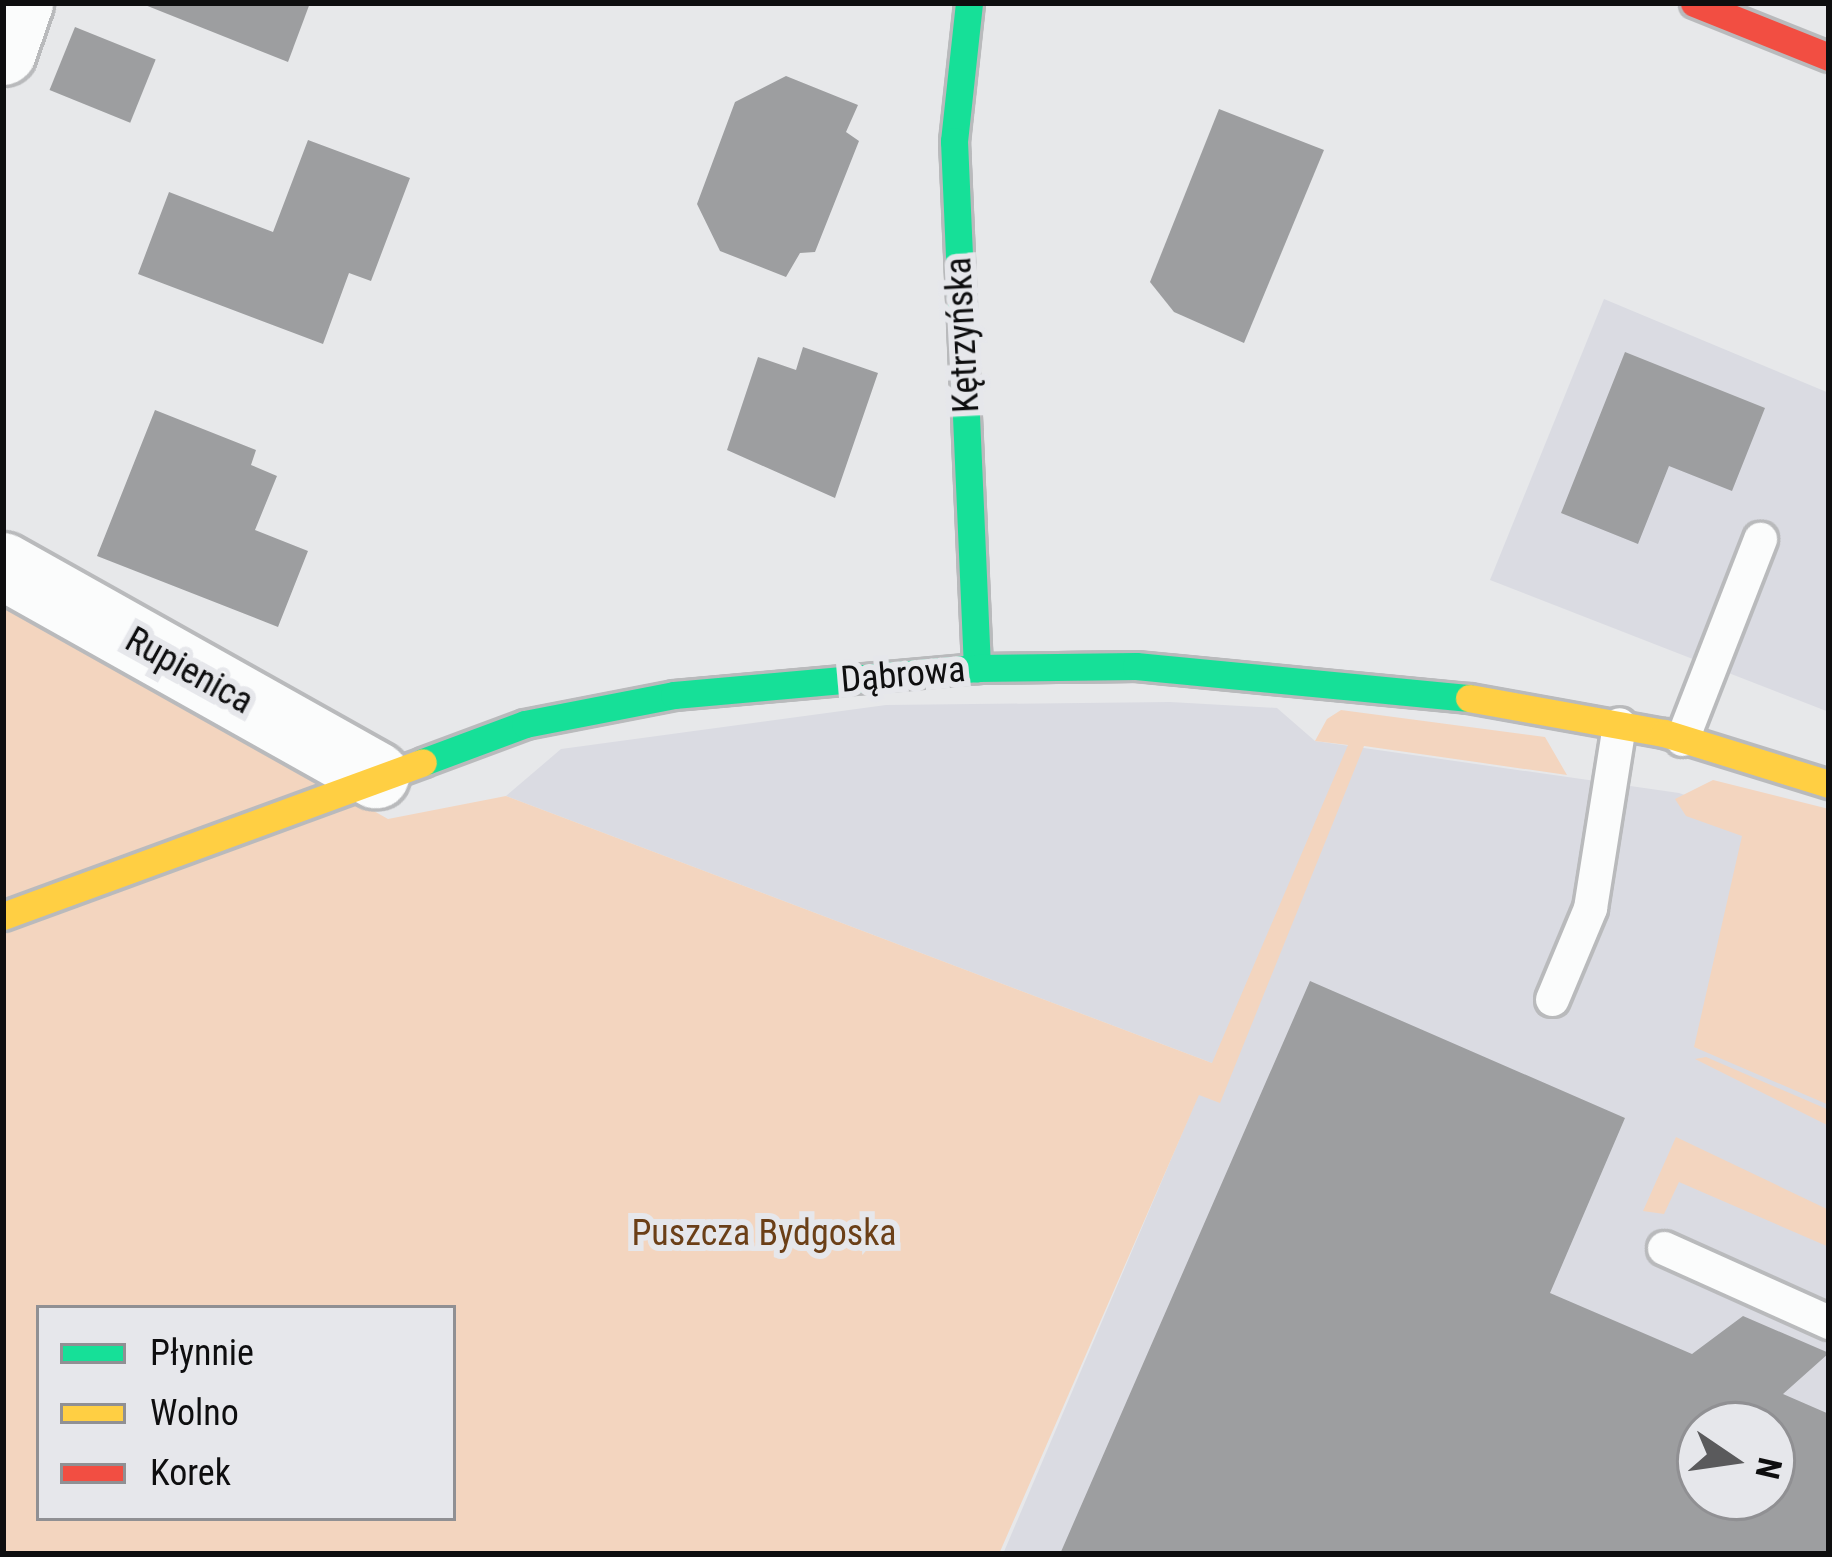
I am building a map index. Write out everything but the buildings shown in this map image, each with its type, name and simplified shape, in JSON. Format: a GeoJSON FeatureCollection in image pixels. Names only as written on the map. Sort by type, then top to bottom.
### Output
{"type":"FeatureCollection","features":[{"type":"Feature","properties":{"kind":"street"},"geometry":{"type":"LineString","coordinates":[[3,52],[20,3]]}},
{"type":"Feature","properties":{"kind":"street","name":"Kętrzyńska"},"geometry":{"type":"LineString","coordinates":[[969,3],[954,141],[977,668]]}},
{"type":"Feature","properties":{"kind":"street"},"geometry":{"type":"LineString","coordinates":[[1694,3],[1829,57]]}},
{"type":"Feature","properties":{"kind":"street","name":"Rupienica"},"geometry":{"type":"LineString","coordinates":[[3,566],[376,775]]}},
{"type":"Feature","properties":{"kind":"street","name":"Dąbrowa"},"geometry":{"type":"LineString","coordinates":[[3,916],[525,724],[674,695],[977,668],[1313,678],[1619,724],[1829,784]]}},
{"type":"Feature","properties":{"kind":"lane"},"geometry":{"type":"LineString","coordinates":[[1682,739],[1760,539]]}},
{"type":"Feature","properties":{"kind":"lane"},"geometry":{"type":"LineString","coordinates":[[1552,999],[1590,908],[1619,724]]}},
{"type":"Feature","properties":{"kind":"lane"},"geometry":{"type":"LineString","coordinates":[[1664,1248],[1829,1322]]}},
{"type":"Feature","properties":{"kind":"shaded area"},"geometry":{"type":"Polygon","coordinates":[[[1604,299],[1829,393],[1829,712],[1490,580],[1604,299]]]}},
{"type":"Feature","properties":{"kind":"shaded area"},"geometry":{"type":"Polygon","coordinates":[[[1170,702],[1277,708],[1315,741],[1679,793],[1829,846],[1829,1554],[1003,1554],[1212,1063],[506,796],[561,749],[886,705],[1170,702]]]}},
{"type":"Feature","properties":{"kind":"green space","name":"Puszcza Bydgoska"},"geometry":{"type":"Polygon","coordinates":[[[3,602],[388,819],[506,796],[1212,1063],[1348,745],[1315,741],[1327,719],[1341,710],[1545,737],[1567,775],[1364,746],[1220,1103],[1199,1095],[999,1554],[3,1554],[3,602]]]}},
{"type":"Feature","properties":{"kind":"green space"},"geometry":{"type":"Polygon","coordinates":[[[1713,780],[1829,809],[1829,1105],[1694,1047],[1742,836],[1686,816],[1675,799],[1713,780]]]}},
{"type":"Feature","properties":{"kind":"green space"},"geometry":{"type":"Polygon","coordinates":[[[1706,1057],[1829,1110],[1829,1126],[1695,1059],[1706,1057]]]}},
{"type":"Feature","properties":{"kind":"green space"},"geometry":{"type":"Polygon","coordinates":[[[1676,1137],[1829,1210],[1829,1247],[1679,1182],[1664,1214],[1643,1211],[1676,1137]]]}},
{"type":"Feature","properties":{"kind":"traffic: fast"},"geometry":{"type":"LineString","coordinates":[[969,3],[954,141],[977,668]]}},
{"type":"Feature","properties":{"kind":"traffic: fast"},"geometry":{"type":"LineString","coordinates":[[423,762],[525,724],[674,695],[977,668],[1136,666],[1469,698]]}},
{"type":"Feature","properties":{"kind":"traffic: slow"},"geometry":{"type":"LineString","coordinates":[[1469,698],[1664,733],[1829,784]]}},
{"type":"Feature","properties":{"kind":"traffic: slow"},"geometry":{"type":"LineString","coordinates":[[3,916],[423,762]]}},
{"type":"Feature","properties":{"kind":"traffic: jam"},"geometry":{"type":"LineString","coordinates":[[1694,3],[1829,57]]}}]}
